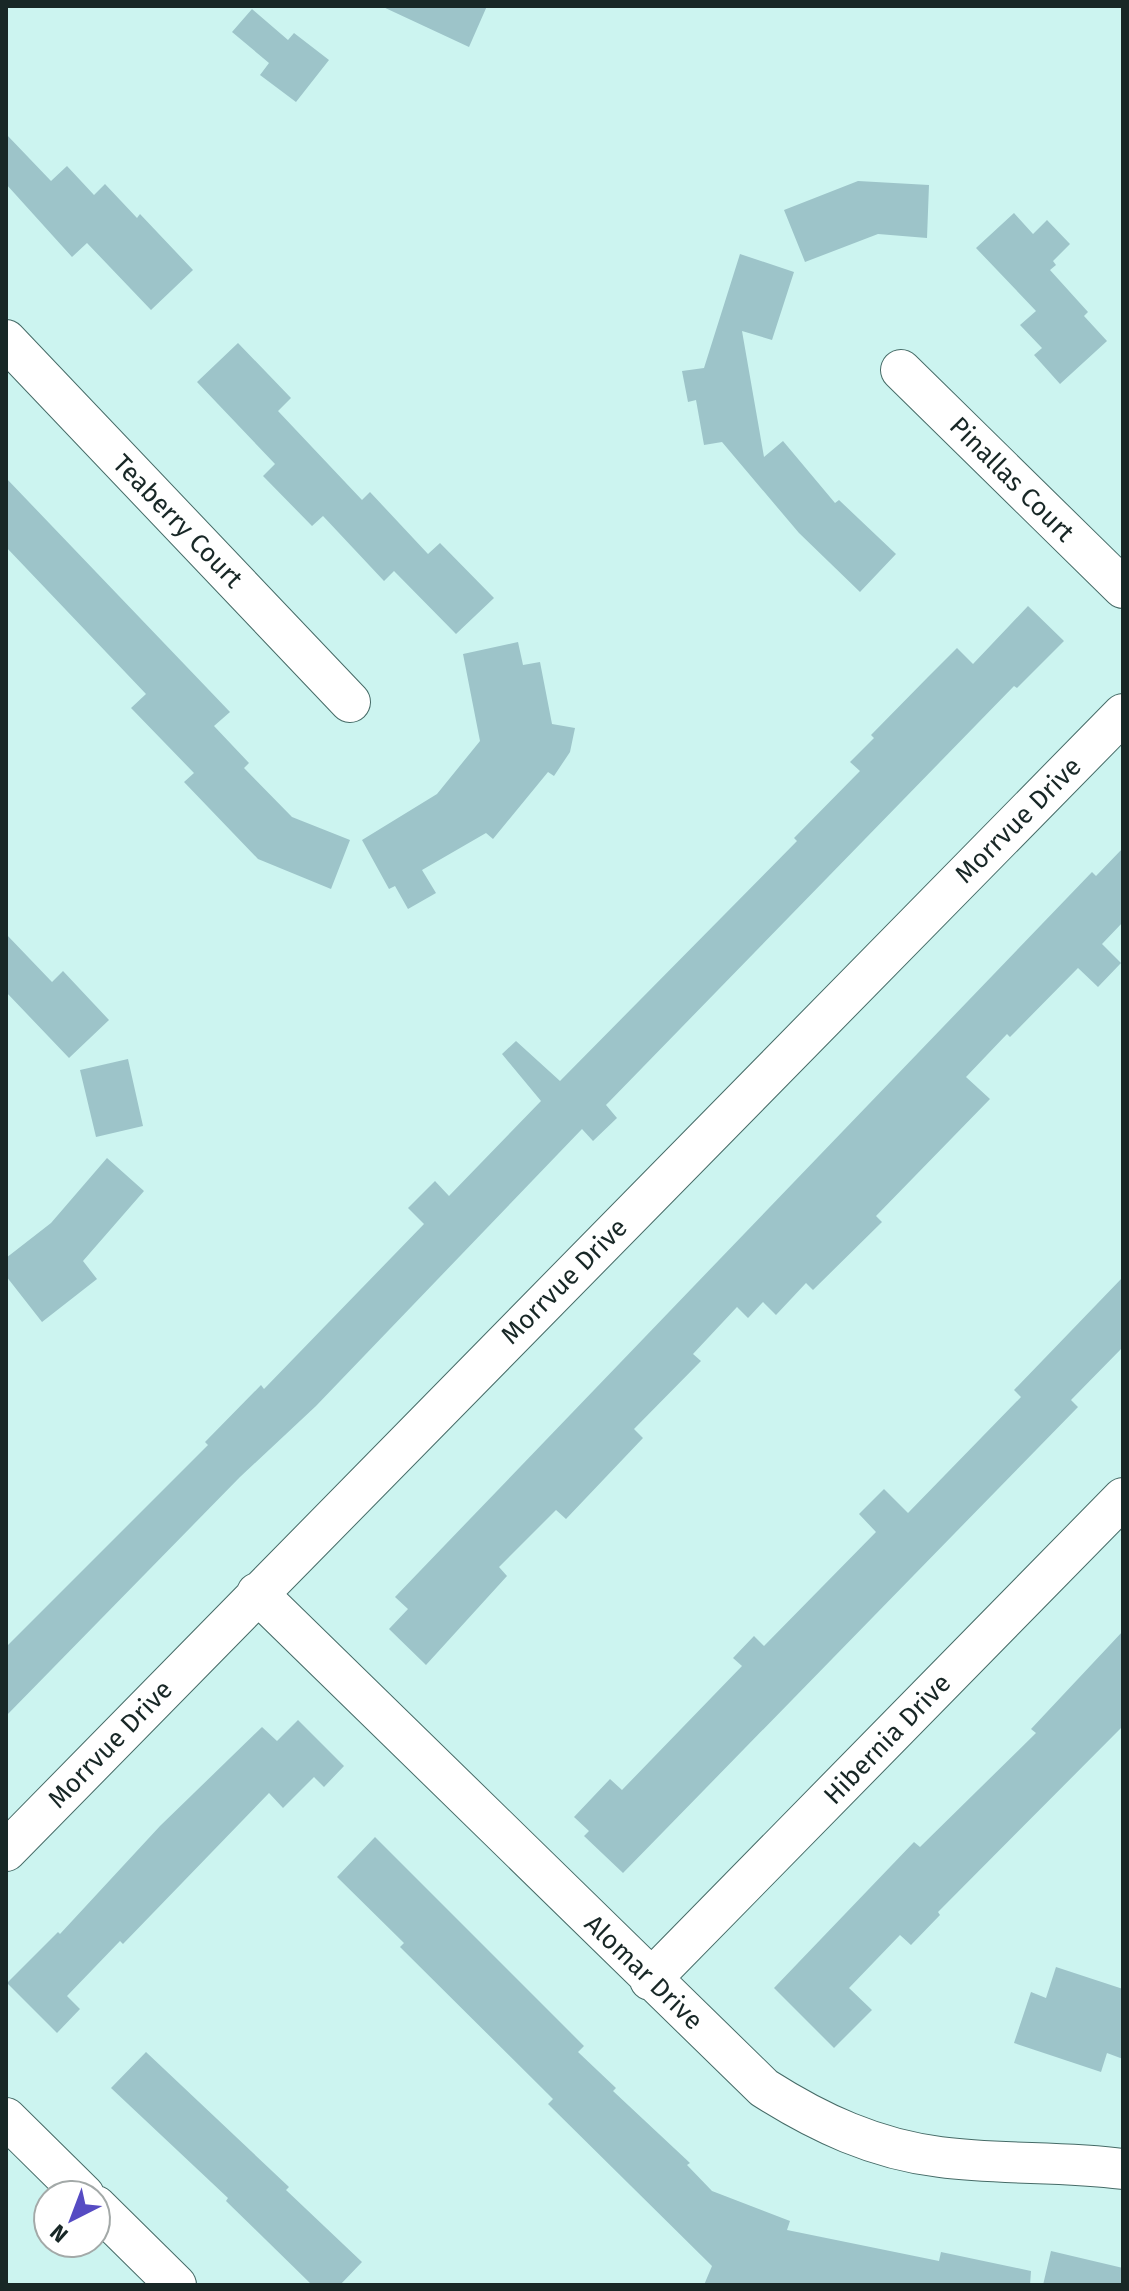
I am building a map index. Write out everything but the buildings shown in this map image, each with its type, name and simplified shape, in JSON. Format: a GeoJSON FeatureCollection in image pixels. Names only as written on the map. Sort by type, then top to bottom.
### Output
{"type":"FeatureCollection","features":[{"type":"Feature","properties":{"kind":"street","name":"Teaberry Court"},"geometry":{"type":"LineString","coordinates":[[6,340],[350,702]]}},
{"type":"Feature","properties":{"kind":"street","name":"Pinallas Court"},"geometry":{"type":"LineString","coordinates":[[901,370],[1123,588]]}},
{"type":"Feature","properties":{"kind":"street","name":"Morrvue Drive"},"geometry":{"type":"LineString","coordinates":[[6,1851],[1123,714]]}},
{"type":"Feature","properties":{"kind":"street","name":"Hibernia Drive"},"geometry":{"type":"LineString","coordinates":[[650,1980],[1123,1498]]}},
{"type":"Feature","properties":{"kind":"street","name":"Alomar Drive"},"geometry":{"type":"LineString","coordinates":[[257,1593],[764,2088],[812,2118],[864,2140],[938,2157],[1123,2169]]}},
{"type":"Feature","properties":{"kind":"street"},"geometry":{"type":"LineString","coordinates":[[6,2118],[68,2179]]}},
{"type":"Feature","properties":{"kind":"street"},"geometry":{"type":"LineString","coordinates":[[112,2222],[176,2285]]}}]}
